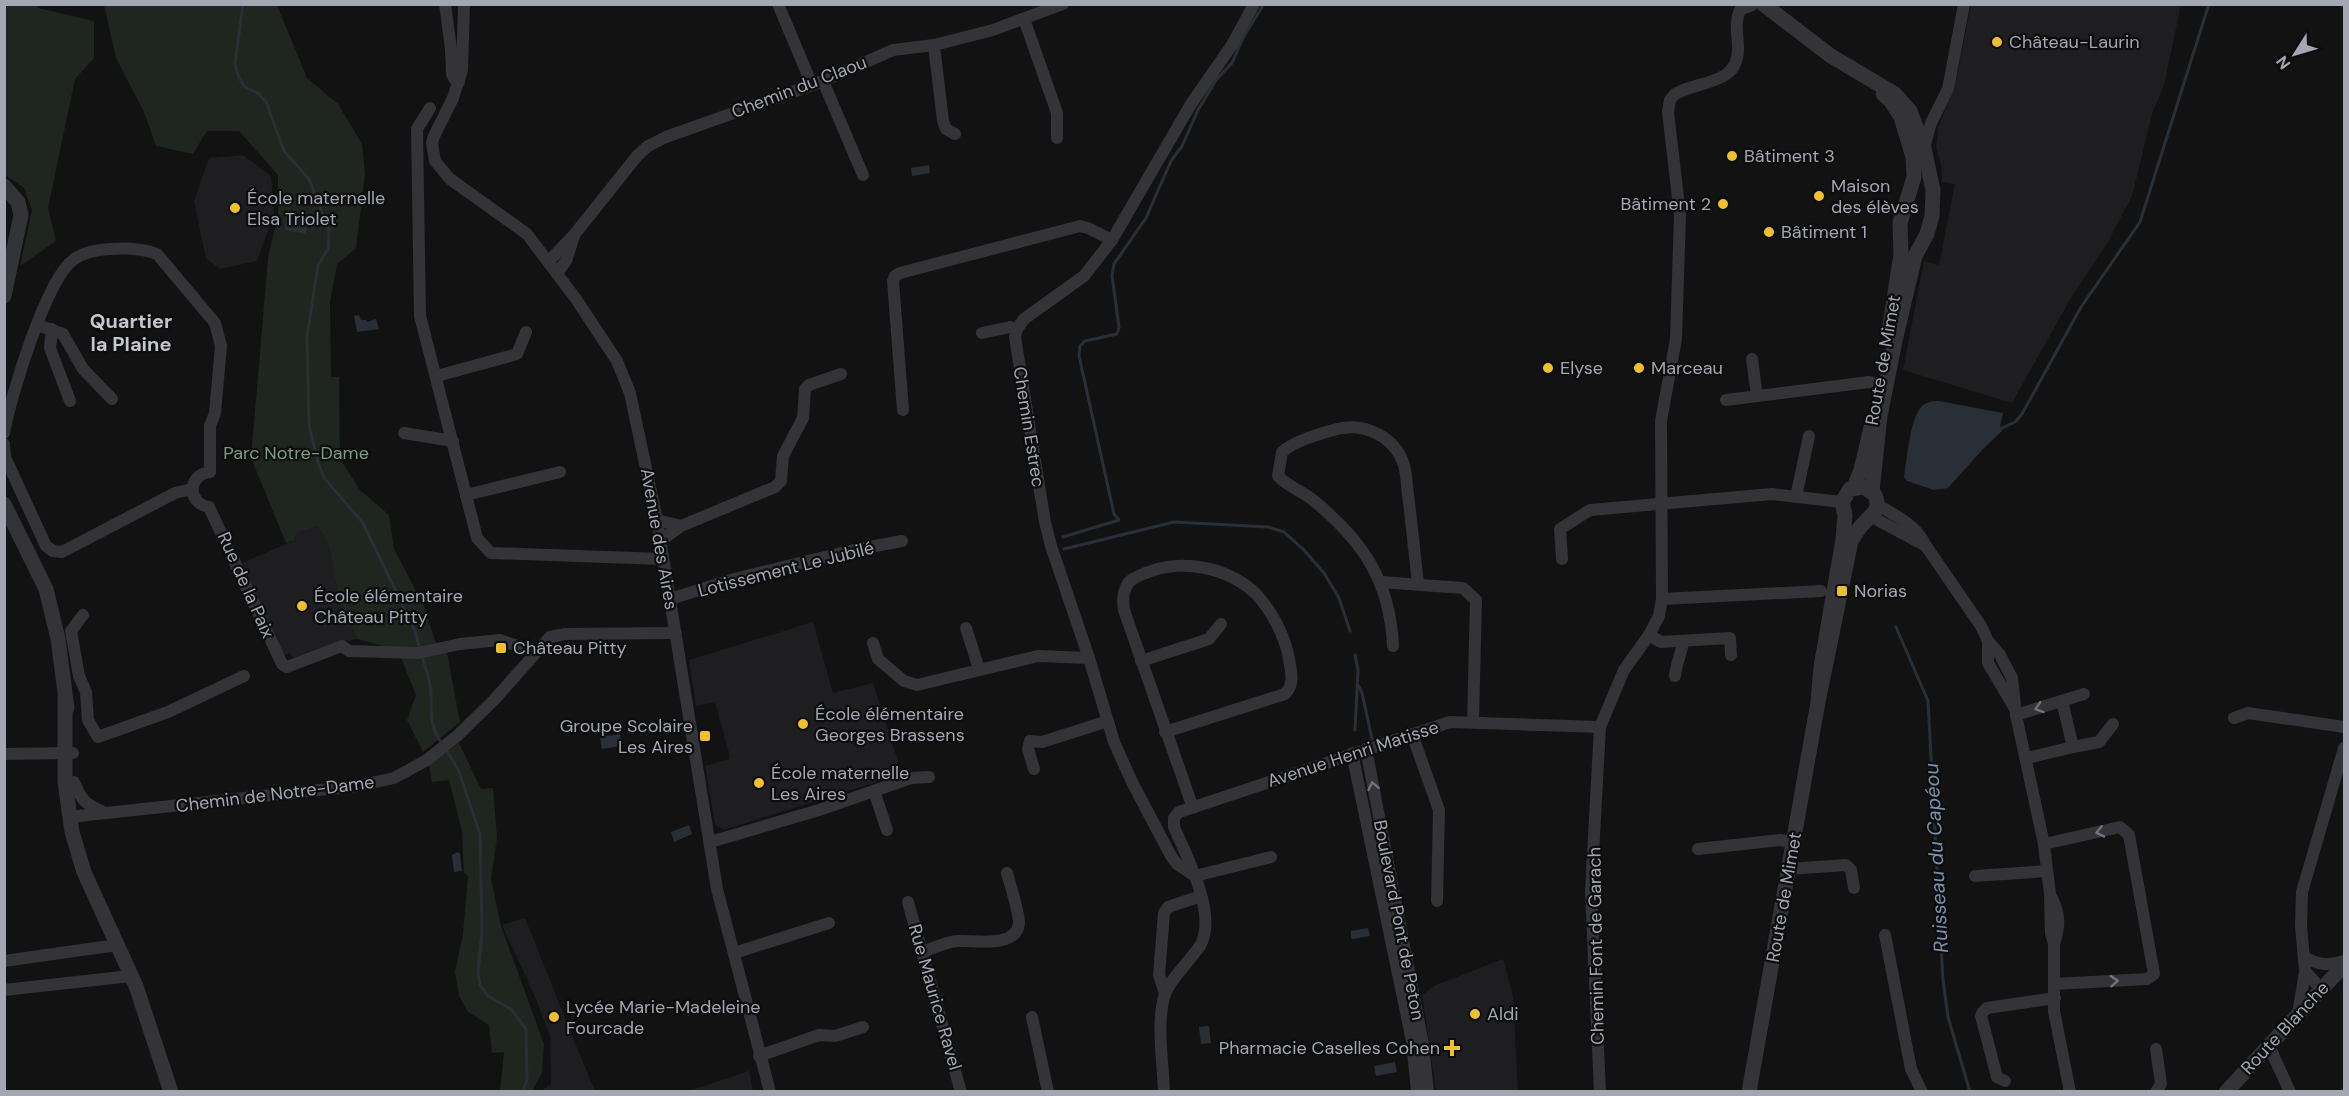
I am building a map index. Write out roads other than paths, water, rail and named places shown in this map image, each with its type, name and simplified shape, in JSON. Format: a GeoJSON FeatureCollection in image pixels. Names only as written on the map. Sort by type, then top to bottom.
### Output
{"type":"FeatureCollection","features":[{"type":"Feature","properties":{"kind":"street"},"geometry":{"type":"LineString","coordinates":[[445,4],[452,74],[459,82]]}},
{"type":"Feature","properties":{"kind":"street","name":"Avenue des Aires"},"geometry":{"type":"LineString","coordinates":[[464,4],[462,70],[453,98],[434,136],[432,143],[435,161],[450,179],[471,196],[527,234],[549,261],[617,361],[630,393],[657,520],[719,895],[770,1092]]}},
{"type":"Feature","properties":{"kind":"street"},"geometry":{"type":"LineString","coordinates":[[777,4],[864,175]]}},
{"type":"Feature","properties":{"kind":"street","name":"Chemin du Claou"},"geometry":{"type":"LineString","coordinates":[[549,261],[574,235],[637,156],[648,146],[666,137],[818,83],[894,50],[934,45],[993,30],[1063,4]]}},
{"type":"Feature","properties":{"kind":"street"},"geometry":{"type":"LineString","coordinates":[[982,333],[1010,327],[1017,329],[1035,309],[1084,276],[1112,240],[1191,104],[1233,45],[1254,4]]}},
{"type":"Feature","properties":{"kind":"street"},"geometry":{"type":"LineString","coordinates":[[1925,128],[1948,89],[1964,4]]}},
{"type":"Feature","properties":{"kind":"street","name":"Route de Mimet"},"geometry":{"type":"LineString","coordinates":[[1749,1092],[1818,702],[1851,541],[1872,509],[1883,386],[1901,254],[1902,214],[1914,177],[1917,147],[1925,128],[1895,94],[1831,56],[1785,33],[1755,5]]}},
{"type":"Feature","properties":{"kind":"street","name":"Chemin Font de Garach"},"geometry":{"type":"LineString","coordinates":[[1600,1092],[1592,891],[1600,727],[1624,670],[1649,635],[1659,616],[1662,599],[1660,421],[1676,339],[1680,215],[1668,112],[1670,100],[1683,89],[1721,77],[1732,71],[1738,50],[1736,21],[1740,10],[1755,5]]}},
{"type":"Feature","properties":{"kind":"street"},"geometry":{"type":"LineString","coordinates":[[1024,19],[1057,113],[1057,138]]}},
{"type":"Feature","properties":{"kind":"street"},"geometry":{"type":"LineString","coordinates":[[934,45],[943,121],[946,129],[955,134]]}},
{"type":"Feature","properties":{"kind":"street","name":"Route de Mimet"},"geometry":{"type":"LineString","coordinates":[[1818,702],[1821,666],[1830,624],[1846,493],[1854,487],[1861,470],[1915,256],[1932,216],[1933,204],[1933,190],[1917,147],[1901,117],[1890,100],[1850,68]]}},
{"type":"Feature","properties":{"kind":"street"},"geometry":{"type":"LineString","coordinates":[[430,108],[417,129],[420,316],[477,538],[491,553],[663,559]]}},
{"type":"Feature","properties":{"kind":"street"},"geometry":{"type":"LineString","coordinates":[[4,186],[18,202],[21,215],[4,296]]}},
{"type":"Feature","properties":{"kind":"street"},"geometry":{"type":"LineString","coordinates":[[1907,199],[1914,194],[1921,193],[1927,196],[1933,204]]}},
{"type":"Feature","properties":{"kind":"street"},"geometry":{"type":"LineString","coordinates":[[903,410],[893,281],[895,276],[1080,226],[1112,240]]}},
{"type":"Feature","properties":{"kind":"street"},"geometry":{"type":"LineString","coordinates":[[1900,230],[1910,241],[1917,242],[1924,239]]}},
{"type":"Feature","properties":{"kind":"street","name":"Chemin du Claou"},"geometry":{"type":"LineString","coordinates":[[557,273],[566,261],[574,235]]}},
{"type":"Feature","properties":{"kind":"street"},"geometry":{"type":"LineString","coordinates":[[4,433],[6,413],[51,291],[71,261],[87,252],[144,249],[157,254],[215,323],[221,346],[215,413],[210,426],[208,448],[210,472],[199,475],[192,489],[175,493],[62,552],[53,551],[46,546],[5,456],[4,444]]}},
{"type":"Feature","properties":{"kind":"street"},"geometry":{"type":"LineString","coordinates":[[38,325],[63,334],[83,369],[112,399]]}},
{"type":"Feature","properties":{"kind":"street","name":"Chemin Estrec"},"geometry":{"type":"LineString","coordinates":[[1017,329],[1015,345],[1045,522],[1114,742],[1171,856],[1177,864],[1194,876]]}},
{"type":"Feature","properties":{"kind":"street"},"geometry":{"type":"LineString","coordinates":[[52,330],[50,348],[70,401]]}},
{"type":"Feature","properties":{"kind":"street"},"geometry":{"type":"LineString","coordinates":[[437,376],[517,354],[526,332]]}},
{"type":"Feature","properties":{"kind":"street"},"geometry":{"type":"LineString","coordinates":[[1752,358],[1757,396]]}},
{"type":"Feature","properties":{"kind":"street"},"geometry":{"type":"LineString","coordinates":[[660,541],[681,526],[775,487],[781,481],[783,456],[803,418],[805,389],[808,385],[841,374]]}},
{"type":"Feature","properties":{"kind":"street"},"geometry":{"type":"LineString","coordinates":[[1726,400],[1869,382],[1883,386]]}},
{"type":"Feature","properties":{"kind":"street"},"geometry":{"type":"LineString","coordinates":[[1393,646],[1392,627],[1381,582],[1370,561],[1333,516],[1306,494],[1278,476],[1282,452],[1287,447],[1330,431],[1351,428],[1372,431],[1385,438],[1394,447],[1404,466],[1418,584]]}},
{"type":"Feature","properties":{"kind":"street"},"geometry":{"type":"LineString","coordinates":[[404,433],[453,441]]}},
{"type":"Feature","properties":{"kind":"street"},"geometry":{"type":"LineString","coordinates":[[1796,497],[1809,436]]}},
{"type":"Feature","properties":{"kind":"street"},"geometry":{"type":"LineString","coordinates":[[466,495],[560,472]]}},
{"type":"Feature","properties":{"kind":"street"},"geometry":{"type":"LineString","coordinates":[[1854,487],[1864,487],[1872,509],[1926,546],[1981,626],[1988,641],[2000,655],[2012,678],[2016,712],[2044,844],[2050,894],[2059,915],[2060,926],[2054,944],[2054,1011],[2070,1092]]}},
{"type":"Feature","properties":{"kind":"street","name":"Rue de la Paix"},"geometry":{"type":"LineString","coordinates":[[192,489],[199,503],[210,507],[282,664],[287,666],[342,646],[349,651],[421,652],[460,644],[500,640],[535,652]]}},
{"type":"Feature","properties":{"kind":"street"},"geometry":{"type":"LineString","coordinates":[[1562,559],[1560,530],[1586,511],[1772,494],[1844,508],[1854,521],[1872,509]]}},
{"type":"Feature","properties":{"kind":"street"},"geometry":{"type":"LineString","coordinates":[[4,504],[46,589],[58,639],[65,698],[68,753],[65,782],[94,892],[131,976],[171,1092]]}},
{"type":"Feature","properties":{"kind":"street"},"geometry":{"type":"LineString","coordinates":[[657,520],[681,526]]}},
{"type":"Feature","properties":{"kind":"street","name":"Lotissement Le Jubilé"},"geometry":{"type":"LineString","coordinates":[[670,599],[734,579],[854,550],[902,541]]}},
{"type":"Feature","properties":{"kind":"street"},"geometry":{"type":"LineString","coordinates":[[1165,732],[1284,693],[1291,688],[1287,648],[1274,618],[1265,605],[1231,576],[1191,565],[1173,566],[1132,579],[1126,586],[1123,597],[1124,610],[1165,732],[1192,808]]}},
{"type":"Feature","properties":{"kind":"street"},"geometry":{"type":"LineString","coordinates":[[1381,582],[1463,588],[1476,600],[1473,722]]}},
{"type":"Feature","properties":{"kind":"street"},"geometry":{"type":"LineString","coordinates":[[1662,599],[1821,591]]}},
{"type":"Feature","properties":{"kind":"street"},"geometry":{"type":"LineString","coordinates":[[83,615],[71,631],[79,676],[86,692],[88,720],[98,737],[168,712],[244,676]]}},
{"type":"Feature","properties":{"kind":"street"},"geometry":{"type":"LineString","coordinates":[[1141,661],[1209,639],[1221,624]]}},
{"type":"Feature","properties":{"kind":"street"},"geometry":{"type":"LineString","coordinates":[[966,628],[979,669]]}},
{"type":"Feature","properties":{"kind":"street","name":"Chemin de Notre-Dame"},"geometry":{"type":"LineString","coordinates":[[74,817],[357,786],[394,778],[427,760],[457,736],[494,700],[550,637],[565,634],[676,633]]}},
{"type":"Feature","properties":{"kind":"street"},"geometry":{"type":"LineString","coordinates":[[1649,635],[1661,642],[1730,638],[1731,656]]}},
{"type":"Feature","properties":{"kind":"street"},"geometry":{"type":"LineString","coordinates":[[1675,676],[1676,663],[1683,641]]}},
{"type":"Feature","properties":{"kind":"street"},"geometry":{"type":"LineString","coordinates":[[1988,641],[1988,663],[2016,712]]}},
{"type":"Feature","properties":{"kind":"street"},"geometry":{"type":"LineString","coordinates":[[873,643],[878,659],[904,681],[917,685],[1038,656],[1089,658]]}},
{"type":"Feature","properties":{"kind":"street"},"geometry":{"type":"LineString","coordinates":[[1999,683],[2012,678]]}},
{"type":"Feature","properties":{"kind":"street"},"geometry":{"type":"LineString","coordinates":[[2016,712],[2084,694]]}},
{"type":"Feature","properties":{"kind":"street"},"geometry":{"type":"LineString","coordinates":[[2062,701],[2073,747]]}},
{"type":"Feature","properties":{"kind":"street"},"geometry":{"type":"LineString","coordinates":[[2234,718],[2248,713],[2344,727]]}},
{"type":"Feature","properties":{"kind":"street"},"geometry":{"type":"LineString","coordinates":[[1034,769],[1028,749],[1030,741],[1041,742],[1108,721]]}},
{"type":"Feature","properties":{"kind":"street","name":"Avenue Henri Matisse"},"geometry":{"type":"LineString","coordinates":[[1194,876],[1174,827],[1174,818],[1179,812],[1450,722],[1600,727]]}},
{"type":"Feature","properties":{"kind":"street"},"geometry":{"type":"LineString","coordinates":[[2027,758],[2099,742],[2113,724]]}},
{"type":"Feature","properties":{"kind":"street"},"geometry":{"type":"LineString","coordinates":[[1412,734],[1439,810],[1437,901]]}},
{"type":"Feature","properties":{"kind":"street"},"geometry":{"type":"LineString","coordinates":[[2298,1014],[2305,972],[2301,926],[2302,892],[2344,748]]}},
{"type":"Feature","properties":{"kind":"street","name":"Boulevard Pont de Peton"},"geometry":{"type":"LineString","coordinates":[[1366,749],[1423,1044],[1428,1092]]}},
{"type":"Feature","properties":{"kind":"street"},"geometry":{"type":"LineString","coordinates":[[4,754],[68,753]]}},
{"type":"Feature","properties":{"kind":"street"},"geometry":{"type":"LineString","coordinates":[[68,753],[80,798],[106,814]]}},
{"type":"Feature","properties":{"kind":"street","name":"Boulevard Pont de Peton"},"geometry":{"type":"LineString","coordinates":[[1352,753],[1412,1041],[1417,1092]]}},
{"type":"Feature","properties":{"kind":"street"},"geometry":{"type":"LineString","coordinates":[[710,842],[819,810],[910,778],[929,777]]}},
{"type":"Feature","properties":{"kind":"street"},"geometry":{"type":"LineString","coordinates":[[74,817],[75,782]]}},
{"type":"Feature","properties":{"kind":"street"},"geometry":{"type":"LineString","coordinates":[[874,791],[887,830]]}},
{"type":"Feature","properties":{"kind":"street"},"geometry":{"type":"LineString","coordinates":[[2044,844],[2120,827],[2125,830],[2128,835],[2154,974],[2147,979],[2055,984]]}},
{"type":"Feature","properties":{"kind":"street"},"geometry":{"type":"LineString","coordinates":[[1698,849],[1780,840],[1793,842]]}},
{"type":"Feature","properties":{"kind":"street"},"geometry":{"type":"LineString","coordinates":[[1165,993],[1201,944],[1206,930],[1206,916],[1194,876],[1271,857]]}},
{"type":"Feature","properties":{"kind":"street"},"geometry":{"type":"LineString","coordinates":[[1788,869],[1846,865],[1851,870],[1854,888]]}},
{"type":"Feature","properties":{"kind":"street"},"geometry":{"type":"LineString","coordinates":[[1975,876],[2047,871]]}},
{"type":"Feature","properties":{"kind":"street"},"geometry":{"type":"LineString","coordinates":[[922,952],[956,941],[992,942],[1010,937],[1016,931],[1019,923],[1007,873]]}},
{"type":"Feature","properties":{"kind":"street"},"geometry":{"type":"LineString","coordinates":[[1164,1092],[1161,1020],[1165,993],[1159,975],[1164,913],[1168,907],[1201,896]]}},
{"type":"Feature","properties":{"kind":"street","name":"Rue Maurice Ravel"},"geometry":{"type":"LineString","coordinates":[[908,902],[961,1092]]}},
{"type":"Feature","properties":{"kind":"street"},"geometry":{"type":"LineString","coordinates":[[734,953],[829,923]]}},
{"type":"Feature","properties":{"kind":"street"},"geometry":{"type":"LineString","coordinates":[[1884,935],[1911,1069],[1922,1092]]}},
{"type":"Feature","properties":{"kind":"street"},"geometry":{"type":"LineString","coordinates":[[4,961],[117,945]]}},
{"type":"Feature","properties":{"kind":"street"},"geometry":{"type":"LineString","coordinates":[[2304,957],[2316,964],[2344,963]]}},
{"type":"Feature","properties":{"kind":"street"},"geometry":{"type":"LineString","coordinates":[[2304,957],[2323,987]]}},
{"type":"Feature","properties":{"kind":"street","name":"Route Blanche"},"geometry":{"type":"LineString","coordinates":[[2226,1092],[2344,963]]}},
{"type":"Feature","properties":{"kind":"street"},"geometry":{"type":"LineString","coordinates":[[2305,972],[2323,987]]}},
{"type":"Feature","properties":{"kind":"street"},"geometry":{"type":"LineString","coordinates":[[4,990],[131,976]]}},
{"type":"Feature","properties":{"kind":"street"},"geometry":{"type":"LineString","coordinates":[[2005,1081],[1997,1077],[1981,1016],[1983,1012],[1987,1008],[2055,998]]}},
{"type":"Feature","properties":{"kind":"street"},"geometry":{"type":"LineString","coordinates":[[1032,1017],[1048,1092]]}},
{"type":"Feature","properties":{"kind":"street"},"geometry":{"type":"LineString","coordinates":[[759,1056],[819,1035],[835,1036],[862,1027]]}},
{"type":"Feature","properties":{"kind":"street"},"geometry":{"type":"LineString","coordinates":[[2269,1046],[2290,1092]]}},
{"type":"Feature","properties":{"kind":"street"},"geometry":{"type":"LineString","coordinates":[[2156,1049],[2161,1084],[2156,1092]]}},
{"type":"Feature","properties":{"kind":"street","name":"Avenue des Aires"},"geometry":{"type":"LineString","coordinates":[[759,1056],[763,1092]]}},
{"type":"Feature","properties":{"kind":"waterway"},"geometry":{"type":"LineString","coordinates":[[243,4],[235,64],[239,78],[245,87],[258,93],[266,102],[284,151],[309,179],[329,231],[328,249],[318,265],[307,337],[309,425],[318,463],[325,479],[363,523],[415,631],[420,649]]}},
{"type":"Feature","properties":{"kind":"waterway"},"geometry":{"type":"LineString","coordinates":[[1063,537],[1119,520],[1114,514],[1079,356],[1080,346],[1085,341],[1117,334],[1119,328],[1112,275],[1114,264],[1146,218],[1171,161],[1182,146],[1198,110],[1216,80],[1232,63],[1244,36],[1264,4]]}},
{"type":"Feature","properties":{"kind":"waterway"},"geometry":{"type":"LineString","coordinates":[[2000,429],[2015,422],[2022,414],[2081,307],[2140,222],[2209,4]]}},
{"type":"Feature","properties":{"kind":"waterway"},"geometry":{"type":"LineString","coordinates":[[1064,549],[1174,522],[1268,527],[1284,532],[1324,573],[1339,598],[1350,631]]}},
{"type":"Feature","properties":{"kind":"waterway","name":"Ruisseau du Capéou"},"geometry":{"type":"LineString","coordinates":[[1896,627],[1928,701],[1943,980],[1948,1017],[1970,1092]]}},
{"type":"Feature","properties":{"kind":"waterway"},"geometry":{"type":"LineString","coordinates":[[1355,655],[1358,670],[1355,730]]}},
{"type":"Feature","properties":{"kind":"waterway"},"geometry":{"type":"LineString","coordinates":[[422,656],[430,684],[433,725],[442,744]]}},
{"type":"Feature","properties":{"kind":"waterway"},"geometry":{"type":"LineString","coordinates":[[1358,685],[1362,693],[1372,739]]}},
{"type":"Feature","properties":{"kind":"waterway"},"geometry":{"type":"LineString","coordinates":[[446,750],[458,769],[480,834],[482,931],[478,973],[480,985],[488,996],[511,1009],[526,1029],[527,1079],[523,1092]]}},
{"type":"Feature","properties":{"kind":"place","name":"Château-Laurin"},"geometry":{"type":"Point","coordinates":[1997,42]}},
{"type":"Feature","properties":{"kind":"place","name":"Bâtiment 3"},"geometry":{"type":"Point","coordinates":[1732,156]}},
{"type":"Feature","properties":{"kind":"place","name":"Maison des élèves"},"geometry":{"type":"Point","coordinates":[1819,196]}},
{"type":"Feature","properties":{"kind":"place","name":"Bâtiment 2"},"geometry":{"type":"Point","coordinates":[1723,204]}},
{"type":"Feature","properties":{"kind":"place","name":"École maternelle Elsa Triolet"},"geometry":{"type":"Point","coordinates":[235,208]}},
{"type":"Feature","properties":{"kind":"place","name":"Bâtiment 1"},"geometry":{"type":"Point","coordinates":[1769,232]}},
{"type":"Feature","properties":{"kind":"place","name":"Elyse"},"geometry":{"type":"Point","coordinates":[1548,368]}},
{"type":"Feature","properties":{"kind":"place","name":"Marceau"},"geometry":{"type":"Point","coordinates":[1639,368]}},
{"type":"Feature","properties":{"kind":"place","name":"Norias"},"geometry":{"type":"Point","coordinates":[1842,591]}},
{"type":"Feature","properties":{"kind":"place","name":"École élémentaire Château Pitty"},"geometry":{"type":"Point","coordinates":[302,606]}},
{"type":"Feature","properties":{"kind":"place","name":"Château Pitty"},"geometry":{"type":"Point","coordinates":[501,648]}},
{"type":"Feature","properties":{"kind":"place","name":"École élémentaire Georges Brassens"},"geometry":{"type":"Point","coordinates":[803,724]}},
{"type":"Feature","properties":{"kind":"place","name":"Groupe Scolaire Les Aires"},"geometry":{"type":"Point","coordinates":[705,736]}},
{"type":"Feature","properties":{"kind":"place","name":"École maternelle Les Aires"},"geometry":{"type":"Point","coordinates":[759,783]}},
{"type":"Feature","properties":{"kind":"place","name":"Aldi"},"geometry":{"type":"Point","coordinates":[1475,1014]}},
{"type":"Feature","properties":{"kind":"place","name":"Lycée Marie-Madeleine Fourcade"},"geometry":{"type":"Point","coordinates":[554,1017]}},
{"type":"Feature","properties":{"kind":"place","name":"Pharmacie Caselles Cohen"},"geometry":{"type":"Point","coordinates":[1452,1048]}},
{"type":"Feature","properties":{"kind":"district","name":"Quartier la Plaine"},"geometry":{"type":"Point","coordinates":[131,332]}},
{"type":"Feature","properties":{"kind":"park label","name":"Parc Notre-Dame"},"geometry":{"type":"Point","coordinates":[296,453]}}]}
